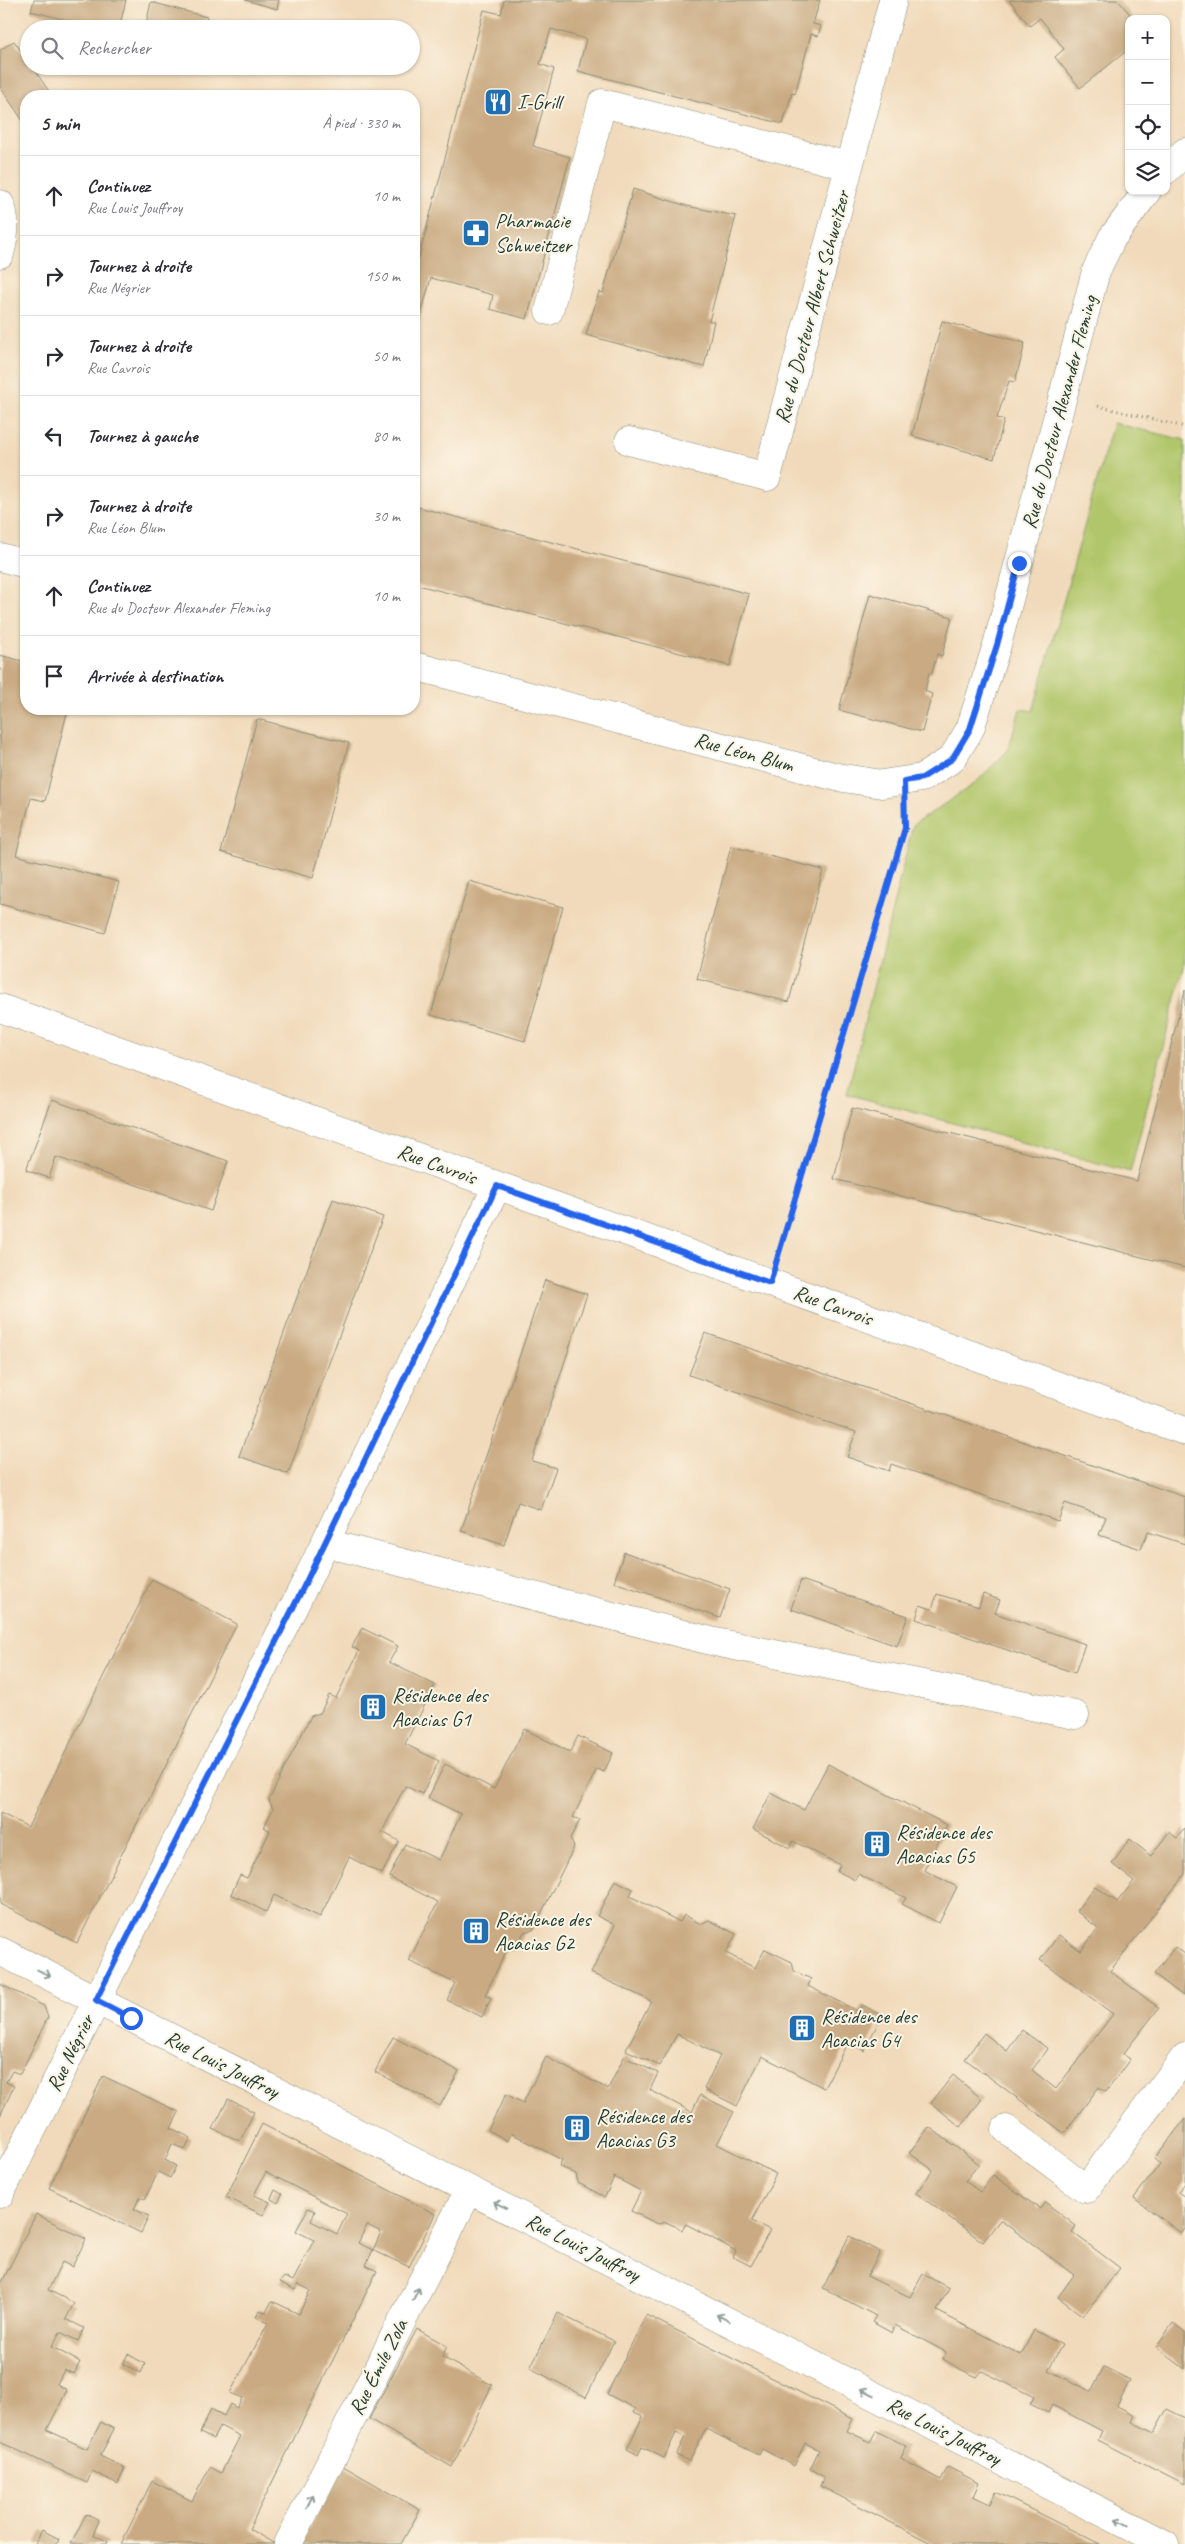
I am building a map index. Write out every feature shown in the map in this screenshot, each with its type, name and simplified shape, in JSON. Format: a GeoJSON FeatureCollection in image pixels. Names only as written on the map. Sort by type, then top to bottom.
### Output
{"type":"FeatureCollection","features":[{"type":"Feature","properties":{"kind":"street","name":"Rue du Docteur Albert Schweitzer"},"geometry":{"type":"LineString","coordinates":[[629,441],[767,477],[893,0]]}},
{"type":"Feature","properties":{"kind":"street"},"geometry":{"type":"LineString","coordinates":[[548,311],[602,102],[849,166]]}},
{"type":"Feature","properties":{"kind":"street"},"geometry":{"type":"LineString","coordinates":[[1170,166],[1185,152]]}},
{"type":"Feature","properties":{"kind":"street","name":"Rue du Docteur Alexander Fleming"},"geometry":{"type":"LineString","coordinates":[[997,645],[1096,271],[1112,238],[1144,195]]}},
{"type":"Feature","properties":{"kind":"street"},"geometry":{"type":"LineString","coordinates":[[0,204],[4,238],[0,254]]}},
{"type":"Feature","properties":{"kind":"street"},"geometry":{"type":"LineString","coordinates":[[0,557],[20,562]]}},
{"type":"Feature","properties":{"kind":"street","name":"Rue Léon Blum"},"geometry":{"type":"LineString","coordinates":[[420,668],[837,777],[882,784],[922,778],[952,759],[970,729],[997,645]]}},
{"type":"Feature","properties":{"kind":"street","name":"Rue Cavrois"},"geometry":{"type":"LineString","coordinates":[[0,1008],[1185,1431]]}},
{"type":"Feature","properties":{"kind":"street","name":"Rue Négrier"},"geometry":{"type":"LineString","coordinates":[[0,2194],[325,1543],[497,1186]]}},
{"type":"Feature","properties":{"kind":"street"},"geometry":{"type":"LineString","coordinates":[[325,1543],[715,1642],[1075,1715]]}},
{"type":"Feature","properties":{"kind":"street","name":"Rue Louis Jouffroy"},"geometry":{"type":"LineString","coordinates":[[0,1951],[1165,2544]]}},
{"type":"Feature","properties":{"kind":"street"},"geometry":{"type":"LineString","coordinates":[[1006,2129],[1086,2189],[1185,2057]]}},
{"type":"Feature","properties":{"kind":"street","name":"Rue Émile Zola"},"geometry":{"type":"LineString","coordinates":[[288,2544],[469,2190]]}},
{"type":"Feature","properties":{"kind":"path"},"geometry":{"type":"LineString","coordinates":[[1063,398],[1185,427]]}},
{"type":"Feature","properties":{"kind":"path"},"geometry":{"type":"LineString","coordinates":[[770,1283],[905,828],[904,781]]}},
{"type":"Feature","properties":{"kind":"green space"},"geometry":{"type":"Polygon","coordinates":[[[1113,423],[1185,440],[1185,963],[1130,1172],[847,1094],[913,825],[974,784],[1008,750],[1020,709],[1033,711],[1113,423]]]}},
{"type":"Feature","properties":{"kind":"building"},"geometry":{"type":"Polygon","coordinates":[[[34,0],[126,0],[121,20],[66,20],[31,11],[34,0]]]}},
{"type":"Feature","properties":{"kind":"building"},"geometry":{"type":"Polygon","coordinates":[[[245,0],[279,0],[277,9],[245,0]]]}},
{"type":"Feature","properties":{"kind":"building"},"geometry":{"type":"Polygon","coordinates":[[[504,0],[820,0],[813,24],[821,26],[818,36],[811,34],[795,94],[792,93],[783,124],[578,71],[586,39],[551,29],[540,64],[554,69],[533,146],[570,157],[527,319],[490,309],[493,295],[431,278],[420,318],[420,253],[484,10],[501,14],[504,0]]]}},
{"type":"Feature","properties":{"kind":"building"},"geometry":{"type":"Polygon","coordinates":[[[1009,0],[1118,0],[1131,15],[1125,15],[1125,52],[1080,88],[1055,57],[1064,49],[1040,18],[1030,26],[1009,0]]]}},
{"type":"Feature","properties":{"kind":"building"},"geometry":{"type":"Polygon","coordinates":[[[151,2],[207,17],[206,20],[147,20],[151,2]]]}},
{"type":"Feature","properties":{"kind":"building"},"geometry":{"type":"Polygon","coordinates":[[[14,41],[20,49],[20,75],[38,75],[48,90],[20,90],[20,116],[0,87],[0,50],[14,41]]]}},
{"type":"Feature","properties":{"kind":"building"},"geometry":{"type":"Polygon","coordinates":[[[633,189],[687,206],[736,216],[709,321],[714,321],[704,367],[586,335],[599,292],[603,293],[633,189]]]}},
{"type":"Feature","properties":{"kind":"building"},"geometry":{"type":"Polygon","coordinates":[[[942,321],[1025,343],[1015,382],[1009,381],[997,418],[1004,420],[994,459],[912,436],[942,321]]]}},
{"type":"Feature","properties":{"kind":"building"},"geometry":{"type":"Polygon","coordinates":[[[420,508],[749,594],[730,666],[420,586],[420,508]]]}},
{"type":"Feature","properties":{"kind":"building"},"geometry":{"type":"Polygon","coordinates":[[[870,594],[952,617],[942,656],[937,654],[932,673],[929,673],[925,691],[932,694],[922,732],[839,710],[870,594]]]}},
{"type":"Feature","properties":{"kind":"building"},"geometry":{"type":"Polygon","coordinates":[[[0,655],[20,660],[20,715],[66,715],[45,801],[31,798],[16,855],[119,882],[105,933],[0,904],[0,655]]]}},
{"type":"Feature","properties":{"kind":"building"},"geometry":{"type":"Polygon","coordinates":[[[257,719],[349,743],[313,878],[221,852],[257,719]]]}},
{"type":"Feature","properties":{"kind":"building"},"geometry":{"type":"Polygon","coordinates":[[[731,846],[823,870],[789,1002],[697,979],[731,846]]]}},
{"type":"Feature","properties":{"kind":"building"},"geometry":{"type":"Polygon","coordinates":[[[469,881],[563,907],[525,1041],[431,1015],[469,881]]]}},
{"type":"Feature","properties":{"kind":"building"},"geometry":{"type":"Polygon","coordinates":[[[1185,990],[1185,1268],[834,1179],[852,1108],[1137,1181],[1185,990]]]}},
{"type":"Feature","properties":{"kind":"building"},"geometry":{"type":"Polygon","coordinates":[[[52,1100],[228,1161],[211,1211],[56,1157],[49,1178],[26,1170],[52,1100]]]}},
{"type":"Feature","properties":{"kind":"building"},"geometry":{"type":"Polygon","coordinates":[[[333,1199],[383,1217],[288,1474],[239,1456],[333,1199]]]}},
{"type":"Feature","properties":{"kind":"building"},"geometry":{"type":"Polygon","coordinates":[[[545,1280],[587,1294],[532,1461],[556,1468],[541,1510],[518,1502],[504,1545],[461,1531],[545,1280]]]}},
{"type":"Feature","properties":{"kind":"building"},"geometry":{"type":"Polygon","coordinates":[[[705,1333],[1185,1497],[1185,1544],[1148,1532],[1141,1549],[1099,1535],[1106,1517],[1065,1503],[1058,1521],[891,1464],[889,1471],[847,1457],[856,1432],[689,1375],[705,1333]]]}},
{"type":"Feature","properties":{"kind":"building"},"geometry":{"type":"Polygon","coordinates":[[[624,1552],[730,1589],[720,1618],[614,1582],[624,1552]]]}},
{"type":"Feature","properties":{"kind":"building"},"geometry":{"type":"Polygon","coordinates":[[[152,1579],[237,1624],[77,1943],[0,1904],[0,1813],[28,1827],[152,1579]]]}},
{"type":"Feature","properties":{"kind":"building"},"geometry":{"type":"Polygon","coordinates":[[[801,1580],[908,1616],[897,1646],[791,1609],[801,1580]]]}},
{"type":"Feature","properties":{"kind":"building"},"geometry":{"type":"Polygon","coordinates":[[[937,1594],[979,1607],[983,1594],[1000,1600],[995,1613],[1085,1644],[1075,1673],[916,1619],[920,1605],[932,1609],[937,1594]]]}},
{"type":"Feature","properties":{"kind":"building"},"geometry":{"type":"Polygon","coordinates":[[[362,1628],[398,1646],[389,1662],[435,1685],[405,1744],[439,1761],[422,1794],[405,1786],[382,1832],[399,1841],[382,1874],[349,1857],[320,1917],[274,1895],[266,1912],[231,1894],[240,1875],[247,1878],[270,1831],[264,1827],[273,1809],[269,1800],[282,1773],[311,1716],[320,1713],[329,1695],[336,1698],[359,1651],[352,1647],[362,1628]]]}},
{"type":"Feature","properties":{"kind":"building"},"geometry":{"type":"Polygon","coordinates":[[[524,1729],[570,1752],[578,1736],[613,1753],[604,1772],[597,1769],[573,1817],[580,1820],[570,1838],[574,1847],[533,1930],[524,1932],[515,1950],[508,1947],[485,1995],[491,1998],[482,2017],[447,2000],[455,1983],[409,1961],[438,1902],[389,1877],[405,1844],[439,1860],[461,1814],[428,1798],[445,1764],[494,1789],[524,1729]]]}},
{"type":"Feature","properties":{"kind":"building","name":"Résidence des Acacias G5"},"geometry":{"type":"Polygon","coordinates":[[[828,1764],[947,1825],[924,1870],[957,1887],[939,1923],[902,1904],[906,1898],[858,1874],[855,1880],[837,1871],[840,1865],[793,1841],[790,1848],[753,1829],[771,1793],[804,1810],[828,1764]]]}},
{"type":"Feature","properties":{"kind":"building"},"geometry":{"type":"Polygon","coordinates":[[[1185,1828],[1185,1874],[1110,1971],[1159,2008],[1123,2054],[1130,2059],[1106,2092],[1099,2087],[1064,2133],[965,2059],[984,2033],[1007,2051],[1022,2030],[1048,2049],[1032,2070],[1056,2089],[1113,2014],[1040,1960],[1059,1935],[1081,1951],[1098,1928],[1076,1911],[1095,1886],[1117,1902],[1134,1881],[1112,1864],[1130,1839],[1151,1856],[1169,1832],[1177,1838],[1185,1828]]]}},
{"type":"Feature","properties":{"kind":"building"},"geometry":{"type":"Polygon","coordinates":[[[615,1880],[633,1889],[630,1896],[680,1922],[684,1915],[701,1924],[709,1920],[736,1934],[726,1953],[755,1968],[765,1949],[792,1962],[794,1971],[811,1979],[808,1986],[859,2012],[862,2005],[882,2015],[864,2051],[848,2042],[824,2088],[762,2056],[737,2106],[704,2089],[720,2056],[677,2034],[660,2066],[626,2050],[651,2001],[591,1973],[615,1925],[597,1916],[615,1880]]]}},
{"type":"Feature","properties":{"kind":"building"},"geometry":{"type":"Polygon","coordinates":[[[1175,1947],[1185,1954],[1183,1996],[1154,1974],[1175,1947]]]}},
{"type":"Feature","properties":{"kind":"building"},"geometry":{"type":"Polygon","coordinates":[[[0,1984],[44,2006],[48,2017],[20,2074],[12,2071],[6,2082],[14,2086],[0,2116],[0,1984]]]}},
{"type":"Feature","properties":{"kind":"building"},"geometry":{"type":"Polygon","coordinates":[[[393,2037],[459,2071],[440,2106],[375,2072],[393,2037]]]}},
{"type":"Feature","properties":{"kind":"building"},"geometry":{"type":"Polygon","coordinates":[[[546,2057],[608,2089],[624,2057],[658,2073],[650,2090],[692,2112],[700,2095],[734,2112],[717,2144],[776,2174],[752,2221],[770,2230],[751,2266],[733,2257],[736,2251],[686,2224],[682,2230],[666,2222],[658,2224],[631,2211],[641,2191],[614,2177],[605,2197],[578,2183],[576,2174],[559,2166],[562,2160],[511,2133],[508,2141],[488,2130],[506,2094],[523,2103],[546,2057]]]}},
{"type":"Feature","properties":{"kind":"building"},"geometry":{"type":"Polygon","coordinates":[[[953,2075],[982,2099],[961,2127],[931,2103],[953,2075]]]}},
{"type":"Feature","properties":{"kind":"building"},"geometry":{"type":"Polygon","coordinates":[[[103,2076],[179,2112],[171,2128],[191,2138],[185,2150],[172,2144],[165,2160],[176,2166],[170,2178],[158,2172],[145,2199],[140,2197],[134,2209],[149,2216],[141,2233],[49,2188],[103,2076]]]}},
{"type":"Feature","properties":{"kind":"building"},"geometry":{"type":"Polygon","coordinates":[[[228,2099],[254,2112],[240,2141],[213,2129],[228,2099]]]}},
{"type":"Feature","properties":{"kind":"building"},"geometry":{"type":"Polygon","coordinates":[[[1185,2119],[1185,2183],[1178,2192],[1185,2197],[1185,2228],[1181,2233],[1134,2198],[1160,2164],[1154,2159],[1185,2119]]]}},
{"type":"Feature","properties":{"kind":"building"},"geometry":{"type":"Polygon","coordinates":[[[262,2124],[435,2214],[409,2267],[373,2250],[366,2265],[377,2271],[249,2529],[275,2544],[121,2544],[152,2481],[192,2501],[210,2467],[221,2473],[240,2436],[220,2426],[213,2439],[200,2433],[211,2409],[224,2416],[230,2404],[237,2408],[242,2398],[230,2393],[268,2323],[256,2317],[259,2310],[266,2312],[272,2301],[299,2314],[310,2290],[298,2284],[295,2290],[280,2282],[284,2277],[293,2281],[314,2240],[296,2231],[308,2208],[315,2211],[311,2221],[337,2234],[347,2214],[266,2172],[254,2195],[270,2202],[263,2215],[226,2197],[262,2124]],[[367,2225],[358,2243],[373,2250],[381,2232],[367,2225]]]}},
{"type":"Feature","properties":{"kind":"building"},"geometry":{"type":"Polygon","coordinates":[[[929,2127],[979,2164],[965,2181],[980,2192],[993,2175],[1040,2209],[1045,2202],[1076,2226],[1072,2232],[1120,2268],[1083,2316],[1058,2297],[1074,2275],[1037,2247],[1000,2220],[983,2242],[916,2193],[933,2170],[909,2153],[929,2127]]]}},
{"type":"Feature","properties":{"kind":"building"},"geometry":{"type":"Polygon","coordinates":[[[275,2190],[282,2194],[278,2203],[271,2199],[275,2190]]]}},
{"type":"Feature","properties":{"kind":"building"},"geometry":{"type":"Polygon","coordinates":[[[36,2214],[86,2239],[72,2267],[62,2262],[48,2290],[74,2303],[66,2319],[84,2328],[78,2341],[60,2332],[52,2347],[80,2362],[74,2374],[64,2370],[57,2384],[67,2390],[47,2430],[87,2449],[101,2422],[114,2429],[100,2456],[125,2468],[118,2484],[92,2471],[87,2483],[0,2442],[0,2286],[36,2214]]]}},
{"type":"Feature","properties":{"kind":"building"},"geometry":{"type":"Polygon","coordinates":[[[849,2236],[880,2252],[867,2276],[910,2297],[923,2274],[949,2288],[937,2311],[1021,2355],[1034,2330],[1062,2345],[1048,2370],[1091,2391],[1104,2367],[1130,2380],[1117,2406],[1135,2415],[1132,2422],[1154,2433],[1167,2409],[1185,2418],[1185,2484],[1098,2440],[1102,2431],[1052,2405],[1048,2413],[1030,2404],[1034,2397],[982,2371],[977,2377],[960,2369],[943,2359],[946,2352],[895,2325],[892,2333],[872,2322],[876,2316],[823,2288],[849,2236]]]}},
{"type":"Feature","properties":{"kind":"building"},"geometry":{"type":"Polygon","coordinates":[[[558,2313],[614,2341],[586,2397],[530,2368],[558,2313]]]}},
{"type":"Feature","properties":{"kind":"building"},"geometry":{"type":"Polygon","coordinates":[[[646,2315],[853,2419],[847,2431],[870,2442],[876,2431],[907,2446],[901,2459],[941,2480],[948,2467],[979,2483],[973,2496],[990,2504],[996,2492],[1100,2544],[933,2544],[820,2486],[824,2477],[810,2469],[819,2450],[805,2443],[794,2466],[762,2449],[759,2455],[706,2429],[689,2461],[676,2455],[685,2437],[676,2433],[664,2458],[642,2447],[638,2455],[627,2449],[643,2416],[634,2412],[636,2409],[607,2394],[646,2315]]]}},
{"type":"Feature","properties":{"kind":"building"},"geometry":{"type":"Polygon","coordinates":[[[1173,2323],[1185,2332],[1185,2369],[1156,2347],[1173,2323]]]}},
{"type":"Feature","properties":{"kind":"building"},"geometry":{"type":"Polygon","coordinates":[[[417,2329],[447,2346],[442,2357],[492,2385],[452,2467],[369,2419],[417,2329]]]}},
{"type":"Feature","properties":{"kind":"building"},"geometry":{"type":"Polygon","coordinates":[[[128,2354],[145,2364],[141,2373],[123,2364],[128,2354]]]}},
{"type":"Feature","properties":{"kind":"building"},"geometry":{"type":"Polygon","coordinates":[[[343,2466],[420,2510],[401,2544],[301,2544],[343,2466]]]}},
{"type":"Feature","properties":{"kind":"building"},"geometry":{"type":"Polygon","coordinates":[[[86,2514],[99,2521],[93,2534],[108,2542],[107,2544],[71,2544],[86,2514]]]}},
{"type":"Feature","properties":{"kind":"building"},"geometry":{"type":"Polygon","coordinates":[[[42,2530],[59,2539],[57,2544],[35,2544],[42,2530]]]}},
{"type":"Feature","properties":{"kind":"place","name":"I-Grill"},"geometry":{"type":"Point","coordinates":[498,102]}},
{"type":"Feature","properties":{"kind":"place","name":"Pharmacie Schweitzer"},"geometry":{"type":"Point","coordinates":[476,233]}},
{"type":"Feature","properties":{"kind":"place","name":"Résidence des Acacias G1"},"geometry":{"type":"Point","coordinates":[373,1707]}},
{"type":"Feature","properties":{"kind":"place","name":"Résidence des Acacias G5"},"geometry":{"type":"Point","coordinates":[877,1844]}},
{"type":"Feature","properties":{"kind":"place","name":"Résidence des Acacias G2"},"geometry":{"type":"Point","coordinates":[476,1931]}},
{"type":"Feature","properties":{"kind":"place","name":"Résidence des Acacias G4"},"geometry":{"type":"Point","coordinates":[802,2028]}},
{"type":"Feature","properties":{"kind":"place","name":"Résidence des Acacias G3"},"geometry":{"type":"Point","coordinates":[577,2128]}},
{"type":"Feature","properties":{"kind":"route"},"geometry":{"type":"LineString","coordinates":[[131,2018],[96,2000],[306,1582],[497,1186],[770,1283],[905,828],[904,781],[922,778],[952,759],[970,729],[982,696],[1019,563]]}}]}
